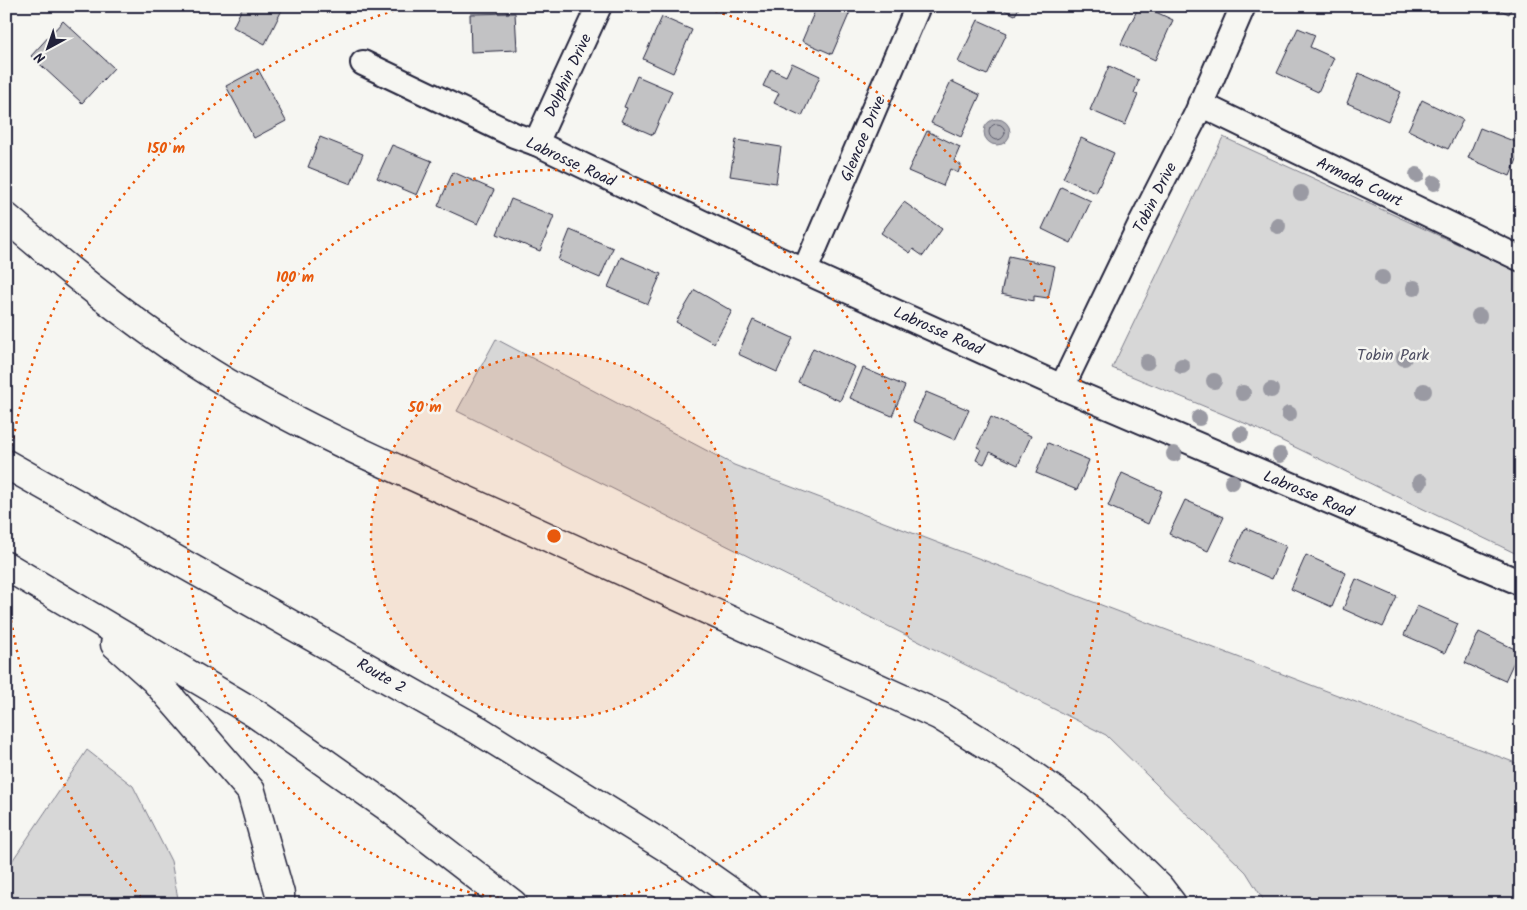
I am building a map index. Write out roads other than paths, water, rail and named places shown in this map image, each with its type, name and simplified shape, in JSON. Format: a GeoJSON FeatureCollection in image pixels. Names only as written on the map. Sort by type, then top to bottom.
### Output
{"type":"FeatureCollection","features":[{"type":"Feature","properties":{"kind":"highway"},"geometry":{"type":"LineString","coordinates":[[6,217],[72,273],[157,337],[224,381],[288,416],[390,465],[940,716],[1010,760],[1077,807],[1159,887],[1172,904]]}},
{"type":"Feature","properties":{"kind":"highway","name":"Route 2"},"geometry":{"type":"LineString","coordinates":[[6,464],[478,730],[674,852],[748,904]]}},
{"type":"Feature","properties":{"kind":"highway"},"geometry":{"type":"LineString","coordinates":[[6,566],[256,714],[385,805],[513,904]]}},
{"type":"Feature","properties":{"kind":"highway"},"geometry":{"type":"LineString","coordinates":[[67,601],[155,680],[251,791],[280,894],[280,904]]}},
{"type":"Feature","properties":{"kind":"street","name":"Dolphin Drive"},"geometry":{"type":"LineString","coordinates":[[536,143],[599,6]]}},
{"type":"Feature","properties":{"kind":"street","name":"Glencoe Drive"},"geometry":{"type":"LineString","coordinates":[[805,270],[918,6]]}},
{"type":"Feature","properties":{"kind":"street","name":"Tobin Drive"},"geometry":{"type":"LineString","coordinates":[[1062,387],[1141,223],[1196,115],[1243,6]]}},
{"type":"Feature","properties":{"kind":"street","name":"Labrosse Road"},"geometry":{"type":"LineString","coordinates":[[363,63],[514,135],[536,143],[780,260],[1062,387],[1521,583]]}},
{"type":"Feature","properties":{"kind":"street","name":"Armada Court"},"geometry":{"type":"LineString","coordinates":[[1200,104],[1521,259]]}},
{"type":"Feature","properties":{"kind":"water"},"geometry":{"type":"Polygon","coordinates":[[[997,119],[1006,123],[1010,132],[1006,141],[997,145],[988,141],[984,132],[988,123],[997,119]]]}},
{"type":"Feature","properties":{"kind":"park label","name":"Tobin Park"},"geometry":{"type":"Point","coordinates":[1393,354]}}]}
